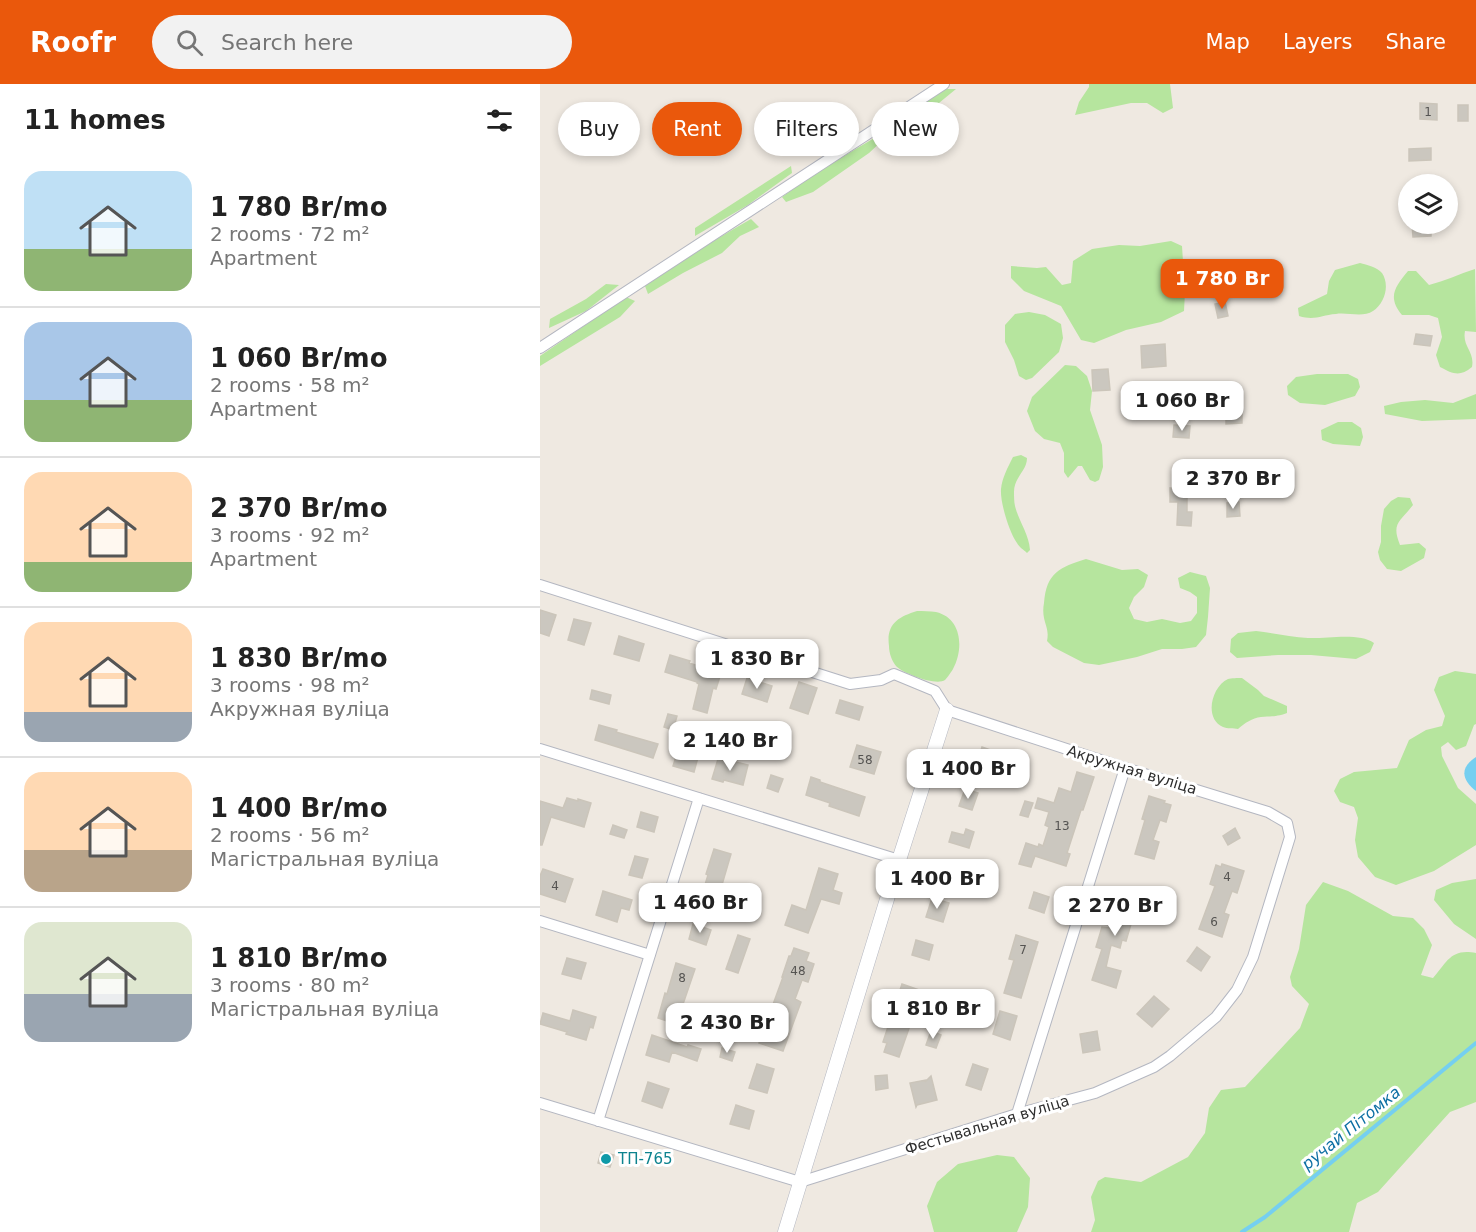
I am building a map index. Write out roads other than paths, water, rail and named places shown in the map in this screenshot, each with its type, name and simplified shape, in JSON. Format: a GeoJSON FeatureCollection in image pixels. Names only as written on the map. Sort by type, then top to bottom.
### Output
{"type":"FeatureCollection","features":[{"type":"Feature","properties":{"kind":"street"},"geometry":{"type":"LineString","coordinates":[[540,348],[944,84]]}},
{"type":"Feature","properties":{"kind":"street"},"geometry":{"type":"LineString","coordinates":[[540,585],[850,684],[881,680],[894,674],[935,691],[947,710],[785,1232]]}},
{"type":"Feature","properties":{"kind":"street","name":"Акружная вуліца"},"geometry":{"type":"LineString","coordinates":[[947,710],[1268,812],[1287,823]]}},
{"type":"Feature","properties":{"kind":"street"},"geometry":{"type":"LineString","coordinates":[[540,749],[899,860]]}},
{"type":"Feature","properties":{"kind":"street"},"geometry":{"type":"LineString","coordinates":[[1017,1114],[1125,768]]}},
{"type":"Feature","properties":{"kind":"street"},"geometry":{"type":"LineString","coordinates":[[598,1121],[699,798]]}},
{"type":"Feature","properties":{"kind":"street","name":"Фестывальная вуліца"},"geometry":{"type":"LineString","coordinates":[[800,1182],[1017,1114],[1095,1093],[1154,1067],[1177,1051],[1216,1017],[1237,990],[1253,957],[1290,837],[1287,823]]}},
{"type":"Feature","properties":{"kind":"street"},"geometry":{"type":"LineString","coordinates":[[540,921],[650,955]]}},
{"type":"Feature","properties":{"kind":"street"},"geometry":{"type":"LineString","coordinates":[[540,1103],[800,1182]]}},
{"type":"Feature","properties":{"kind":"water"},"geometry":{"type":"Polygon","coordinates":[[[1476,757],[1476,791],[1468,783],[1464,774],[1467,765],[1476,757]]]}},
{"type":"Feature","properties":{"kind":"waterway","name":"ручай Пітомка"},"geometry":{"type":"LineString","coordinates":[[1242,1232],[1265,1217],[1476,1043]]}},
{"type":"Feature","properties":{"kind":"place","name":"ТП-765"},"geometry":{"type":"Point","coordinates":[606,1159]}}]}
